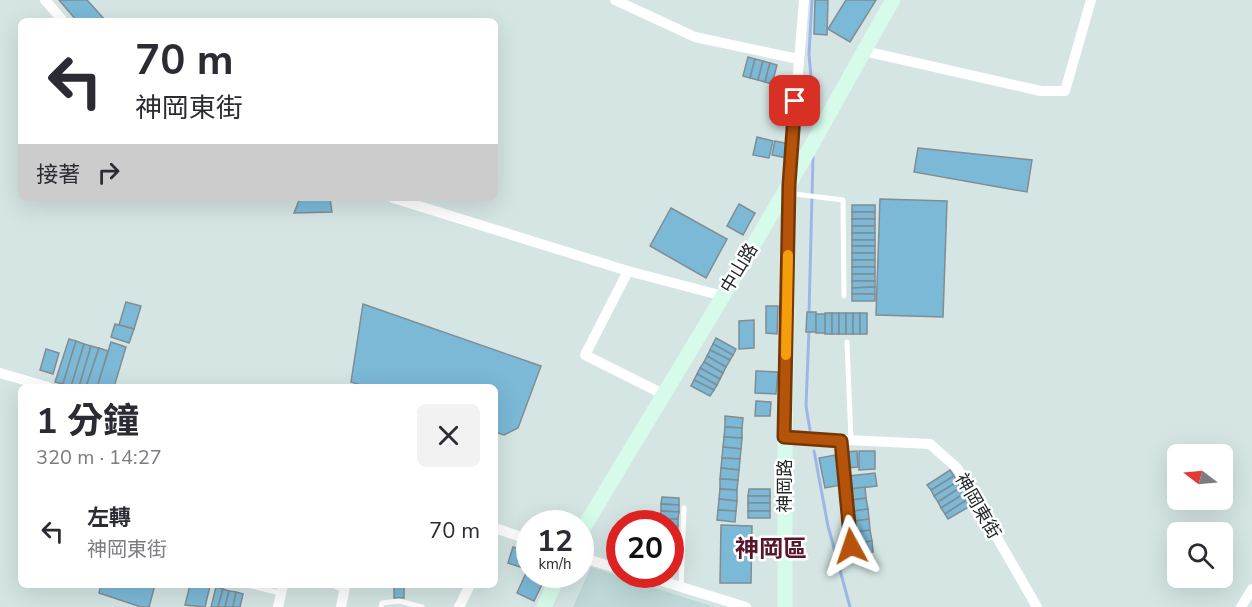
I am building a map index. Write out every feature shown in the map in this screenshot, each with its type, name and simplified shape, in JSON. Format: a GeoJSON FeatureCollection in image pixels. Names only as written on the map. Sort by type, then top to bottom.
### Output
{"type":"FeatureCollection","features":[{"type":"Feature","properties":{"kind":"street"},"geometry":{"type":"LineString","coordinates":[[45,0],[60,18]]}},
{"type":"Feature","properties":{"kind":"street"},"geometry":{"type":"LineString","coordinates":[[615,0],[695,37],[798,59]]}},
{"type":"Feature","properties":{"kind":"street"},"geometry":{"type":"LineString","coordinates":[[789,185],[804,0]]}},
{"type":"Feature","properties":{"kind":"street","name":"中山路"},"geometry":{"type":"LineString","coordinates":[[594,510],[789,185],[893,0]]}},
{"type":"Feature","properties":{"kind":"street"},"geometry":{"type":"LineString","coordinates":[[864,51],[1041,91],[1065,91],[1092,0]]}},
{"type":"Feature","properties":{"kind":"street","name":"神岡路"},"geometry":{"type":"LineString","coordinates":[[785,607],[784,437],[789,185]]}},
{"type":"Feature","properties":{"kind":"street"},"geometry":{"type":"LineString","coordinates":[[403,201],[628,271],[723,296]]}},
{"type":"Feature","properties":{"kind":"street"},"geometry":{"type":"LineString","coordinates":[[628,271],[585,355],[663,394]]}},
{"type":"Feature","properties":{"kind":"street"},"geometry":{"type":"LineString","coordinates":[[0,373],[38,384]]}},
{"type":"Feature","properties":{"kind":"street","name":"神岡東街"},"geometry":{"type":"LineString","coordinates":[[784,437],[930,444],[957,468],[1037,607]]}},
{"type":"Feature","properties":{"kind":"street"},"geometry":{"type":"LineString","coordinates":[[498,529],[516,535]]}},
{"type":"Feature","properties":{"kind":"street"},"geometry":{"type":"LineString","coordinates":[[341,607],[342,588]]}},
{"type":"Feature","properties":{"kind":"street"},"geometry":{"type":"LineString","coordinates":[[459,607],[468,588]]}},
{"type":"Feature","properties":{"kind":"street"},"geometry":{"type":"LineString","coordinates":[[544,607],[553,588]]}},
{"type":"Feature","properties":{"kind":"street"},"geometry":{"type":"LineString","coordinates":[[684,588],[746,607]]}},
{"type":"Feature","properties":{"kind":"street"},"geometry":{"type":"LineString","coordinates":[[278,607],[282,589]]}},
{"type":"Feature","properties":{"kind":"street"},"geometry":{"type":"LineString","coordinates":[[1241,607],[1252,589]]}},
{"type":"Feature","properties":{"kind":"lane"},"geometry":{"type":"LineString","coordinates":[[789,185],[795,194],[843,200],[844,296]]}},
{"type":"Feature","properties":{"kind":"lane"},"geometry":{"type":"LineString","coordinates":[[847,342],[846,441],[851,546]]}},
{"type":"Feature","properties":{"kind":"lane"},"geometry":{"type":"LineString","coordinates":[[381,605],[399,601],[422,607]]}},
{"type":"Feature","properties":{"kind":"shaded area"},"geometry":{"type":"Polygon","coordinates":[[[594,568],[606,572],[606,588],[656,588],[714,607],[573,607],[582,588],[594,588],[594,568]]]}},
{"type":"Feature","properties":{"kind":"building"},"geometry":{"type":"Polygon","coordinates":[[[59,0],[87,0],[103,18],[74,18],[59,0]]]}},
{"type":"Feature","properties":{"kind":"building"},"geometry":{"type":"Polygon","coordinates":[[[815,0],[828,0],[827,35],[814,34],[815,0]]]}},
{"type":"Feature","properties":{"kind":"building"},"geometry":{"type":"Polygon","coordinates":[[[846,0],[876,0],[850,42],[828,29],[846,0]]]}},
{"type":"Feature","properties":{"kind":"building"},"geometry":{"type":"Polygon","coordinates":[[[748,57],[755,59],[750,78],[743,76],[748,57]]]}},
{"type":"Feature","properties":{"kind":"building"},"geometry":{"type":"Polygon","coordinates":[[[755,59],[763,61],[758,80],[750,78],[755,59]]]}},
{"type":"Feature","properties":{"kind":"building"},"geometry":{"type":"Polygon","coordinates":[[[763,61],[770,63],[765,82],[758,80],[763,61]]]}},
{"type":"Feature","properties":{"kind":"building"},"geometry":{"type":"Polygon","coordinates":[[[770,63],[777,65],[772,84],[765,82],[770,63]]]}},
{"type":"Feature","properties":{"kind":"building"},"geometry":{"type":"Polygon","coordinates":[[[757,137],[773,141],[769,158],[753,155],[757,137]]]}},
{"type":"Feature","properties":{"kind":"building"},"geometry":{"type":"Polygon","coordinates":[[[775,141],[790,144],[787,158],[772,155],[775,141]]]}},
{"type":"Feature","properties":{"kind":"building"},"geometry":{"type":"Polygon","coordinates":[[[918,148],[1032,160],[1027,192],[914,172],[918,148]]]}},
{"type":"Feature","properties":{"kind":"building"},"geometry":{"type":"Polygon","coordinates":[[[880,199],[947,201],[943,317],[876,315],[880,199]]]}},
{"type":"Feature","properties":{"kind":"building"},"geometry":{"type":"Polygon","coordinates":[[[299,201],[330,201],[332,212],[294,213],[299,201]]]}},
{"type":"Feature","properties":{"kind":"building"},"geometry":{"type":"Polygon","coordinates":[[[739,204],[755,213],[743,235],[727,226],[739,204]]]}},
{"type":"Feature","properties":{"kind":"building"},"geometry":{"type":"Polygon","coordinates":[[[852,205],[875,205],[875,212],[852,212],[852,205]]]}},
{"type":"Feature","properties":{"kind":"building"},"geometry":{"type":"Polygon","coordinates":[[[671,208],[727,239],[706,278],[650,246],[671,208]]]}},
{"type":"Feature","properties":{"kind":"building"},"geometry":{"type":"Polygon","coordinates":[[[852,212],[875,212],[875,219],[852,219],[852,212]]]}},
{"type":"Feature","properties":{"kind":"building"},"geometry":{"type":"Polygon","coordinates":[[[852,219],[875,219],[875,226],[852,226],[852,219]]]}},
{"type":"Feature","properties":{"kind":"building"},"geometry":{"type":"Polygon","coordinates":[[[852,226],[875,226],[875,233],[852,233],[852,226]]]}},
{"type":"Feature","properties":{"kind":"building"},"geometry":{"type":"Polygon","coordinates":[[[852,233],[875,233],[875,240],[852,240],[852,233]]]}},
{"type":"Feature","properties":{"kind":"building"},"geometry":{"type":"Polygon","coordinates":[[[852,240],[875,240],[875,246],[852,246],[852,240]]]}},
{"type":"Feature","properties":{"kind":"building"},"geometry":{"type":"Polygon","coordinates":[[[852,246],[875,246],[875,253],[852,253],[852,246]]]}},
{"type":"Feature","properties":{"kind":"building"},"geometry":{"type":"Polygon","coordinates":[[[852,253],[875,253],[875,260],[852,260],[852,253]]]}},
{"type":"Feature","properties":{"kind":"building"},"geometry":{"type":"Polygon","coordinates":[[[852,260],[875,260],[875,267],[852,267],[852,260]]]}},
{"type":"Feature","properties":{"kind":"building"},"geometry":{"type":"Polygon","coordinates":[[[852,267],[875,267],[875,274],[852,274],[852,267]]]}},
{"type":"Feature","properties":{"kind":"building"},"geometry":{"type":"Polygon","coordinates":[[[852,274],[875,274],[875,281],[852,281],[852,274]]]}},
{"type":"Feature","properties":{"kind":"building"},"geometry":{"type":"Polygon","coordinates":[[[852,281],[875,281],[875,287],[852,288],[852,281]]]}},
{"type":"Feature","properties":{"kind":"building"},"geometry":{"type":"Polygon","coordinates":[[[875,287],[875,294],[852,294],[852,288],[875,287]]]}},
{"type":"Feature","properties":{"kind":"building"},"geometry":{"type":"Polygon","coordinates":[[[852,294],[875,294],[875,301],[852,301],[852,294]]]}},
{"type":"Feature","properties":{"kind":"building"},"geometry":{"type":"Polygon","coordinates":[[[126,302],[141,306],[134,329],[119,325],[126,302]]]}},
{"type":"Feature","properties":{"kind":"building"},"geometry":{"type":"Polygon","coordinates":[[[363,304],[541,366],[518,428],[504,435],[498,433],[498,384],[357,384],[351,382],[363,304]]]}},
{"type":"Feature","properties":{"kind":"building"},"geometry":{"type":"Polygon","coordinates":[[[766,306],[778,306],[777,334],[766,333],[766,306]]]}},
{"type":"Feature","properties":{"kind":"building"},"geometry":{"type":"Polygon","coordinates":[[[807,312],[816,312],[816,332],[806,332],[807,312]]]}},
{"type":"Feature","properties":{"kind":"building"},"geometry":{"type":"Polygon","coordinates":[[[825,313],[832,313],[832,334],[825,334],[825,313]]]}},
{"type":"Feature","properties":{"kind":"building"},"geometry":{"type":"Polygon","coordinates":[[[832,313],[839,313],[839,334],[832,334],[832,313]]]}},
{"type":"Feature","properties":{"kind":"building"},"geometry":{"type":"Polygon","coordinates":[[[839,313],[846,313],[846,334],[839,334],[839,313]]]}},
{"type":"Feature","properties":{"kind":"building"},"geometry":{"type":"Polygon","coordinates":[[[846,313],[853,313],[853,334],[846,334],[846,313]]]}},
{"type":"Feature","properties":{"kind":"building"},"geometry":{"type":"Polygon","coordinates":[[[853,313],[860,313],[860,334],[853,334],[853,313]]]}},
{"type":"Feature","properties":{"kind":"building"},"geometry":{"type":"Polygon","coordinates":[[[860,313],[867,313],[867,334],[860,334],[860,313]]]}},
{"type":"Feature","properties":{"kind":"building"},"geometry":{"type":"Polygon","coordinates":[[[816,314],[825,314],[825,333],[816,333],[816,314]]]}},
{"type":"Feature","properties":{"kind":"building"},"geometry":{"type":"Polygon","coordinates":[[[754,320],[754,348],[739,349],[739,321],[754,320]]]}},
{"type":"Feature","properties":{"kind":"building"},"geometry":{"type":"Polygon","coordinates":[[[115,324],[134,329],[129,343],[111,337],[115,324]]]}},
{"type":"Feature","properties":{"kind":"building"},"geometry":{"type":"Polygon","coordinates":[[[716,338],[736,349],[733,355],[713,344],[716,338]]]}},
{"type":"Feature","properties":{"kind":"building"},"geometry":{"type":"Polygon","coordinates":[[[69,339],[76,341],[63,384],[55,382],[69,339]]]}},
{"type":"Feature","properties":{"kind":"building"},"geometry":{"type":"Polygon","coordinates":[[[76,341],[84,344],[72,384],[63,384],[76,341]]]}},
{"type":"Feature","properties":{"kind":"building"},"geometry":{"type":"Polygon","coordinates":[[[111,342],[126,347],[115,384],[98,384],[111,342]]]}},
{"type":"Feature","properties":{"kind":"building"},"geometry":{"type":"Polygon","coordinates":[[[84,344],[91,346],[80,384],[72,384],[84,344]]]}},
{"type":"Feature","properties":{"kind":"building"},"geometry":{"type":"Polygon","coordinates":[[[713,344],[733,355],[730,360],[710,350],[713,344]]]}},
{"type":"Feature","properties":{"kind":"building"},"geometry":{"type":"Polygon","coordinates":[[[91,346],[99,348],[87,384],[80,384],[91,346]]]}},
{"type":"Feature","properties":{"kind":"building"},"geometry":{"type":"Polygon","coordinates":[[[99,348],[108,351],[98,384],[87,384],[99,348]]]}},
{"type":"Feature","properties":{"kind":"building"},"geometry":{"type":"Polygon","coordinates":[[[46,349],[59,353],[53,374],[40,370],[46,349]]]}},
{"type":"Feature","properties":{"kind":"building"},"geometry":{"type":"Polygon","coordinates":[[[710,350],[730,360],[726,367],[707,356],[710,350]]]}},
{"type":"Feature","properties":{"kind":"building"},"geometry":{"type":"Polygon","coordinates":[[[707,356],[726,367],[723,373],[704,362],[707,356]]]}},
{"type":"Feature","properties":{"kind":"building"},"geometry":{"type":"Polygon","coordinates":[[[704,362],[723,373],[720,379],[700,368],[704,362]]]}},
{"type":"Feature","properties":{"kind":"building"},"geometry":{"type":"Polygon","coordinates":[[[700,368],[720,379],[717,385],[697,374],[700,368]]]}},
{"type":"Feature","properties":{"kind":"building"},"geometry":{"type":"Polygon","coordinates":[[[756,371],[778,372],[776,394],[755,393],[756,371]]]}},
{"type":"Feature","properties":{"kind":"building"},"geometry":{"type":"Polygon","coordinates":[[[697,374],[717,385],[714,390],[694,380],[697,374]]]}},
{"type":"Feature","properties":{"kind":"building"},"geometry":{"type":"Polygon","coordinates":[[[694,380],[714,390],[710,396],[691,386],[694,380]]]}},
{"type":"Feature","properties":{"kind":"building"},"geometry":{"type":"Polygon","coordinates":[[[756,401],[771,402],[770,416],[755,416],[756,401]]]}},
{"type":"Feature","properties":{"kind":"building"},"geometry":{"type":"Polygon","coordinates":[[[725,416],[743,418],[742,428],[725,427],[725,416]]]}},
{"type":"Feature","properties":{"kind":"building"},"geometry":{"type":"Polygon","coordinates":[[[725,427],[742,428],[742,438],[724,437],[725,427]]]}},
{"type":"Feature","properties":{"kind":"building"},"geometry":{"type":"Polygon","coordinates":[[[724,437],[742,438],[741,449],[723,447],[724,437]]]}},
{"type":"Feature","properties":{"kind":"building"},"geometry":{"type":"Polygon","coordinates":[[[723,447],[741,449],[740,459],[722,458],[723,447]]]}},
{"type":"Feature","properties":{"kind":"building"},"geometry":{"type":"Polygon","coordinates":[[[857,451],[858,467],[847,468],[846,452],[857,451]]]}},
{"type":"Feature","properties":{"kind":"building"},"geometry":{"type":"Polygon","coordinates":[[[859,451],[875,451],[875,469],[859,470],[859,451]]]}},
{"type":"Feature","properties":{"kind":"building"},"geometry":{"type":"Polygon","coordinates":[[[835,455],[841,485],[825,488],[819,458],[835,455]]]}},
{"type":"Feature","properties":{"kind":"building"},"geometry":{"type":"Polygon","coordinates":[[[722,458],[740,459],[739,470],[721,468],[722,458]]]}},
{"type":"Feature","properties":{"kind":"building"},"geometry":{"type":"Polygon","coordinates":[[[721,468],[739,470],[738,480],[720,479],[721,468]]]}},
{"type":"Feature","properties":{"kind":"building"},"geometry":{"type":"Polygon","coordinates":[[[950,470],[954,476],[931,490],[927,485],[950,470]]]}},
{"type":"Feature","properties":{"kind":"building"},"geometry":{"type":"Polygon","coordinates":[[[875,473],[877,486],[851,489],[849,476],[875,473]]]}},
{"type":"Feature","properties":{"kind":"building"},"geometry":{"type":"Polygon","coordinates":[[[954,476],[957,482],[934,496],[931,490],[954,476]]]}},
{"type":"Feature","properties":{"kind":"building"},"geometry":{"type":"Polygon","coordinates":[[[720,479],[738,480],[737,490],[720,489],[720,479]]]}},
{"type":"Feature","properties":{"kind":"building"},"geometry":{"type":"Polygon","coordinates":[[[957,482],[961,487],[938,502],[934,496],[957,482]]]}},
{"type":"Feature","properties":{"kind":"building"},"geometry":{"type":"Polygon","coordinates":[[[865,487],[866,498],[852,500],[851,489],[865,487]]]}},
{"type":"Feature","properties":{"kind":"building"},"geometry":{"type":"Polygon","coordinates":[[[961,487],[965,493],[941,508],[938,502],[961,487]]]}},
{"type":"Feature","properties":{"kind":"building"},"geometry":{"type":"Polygon","coordinates":[[[720,489],[737,490],[737,501],[719,499],[720,489]]]}},
{"type":"Feature","properties":{"kind":"building"},"geometry":{"type":"Polygon","coordinates":[[[749,489],[770,489],[770,496],[748,496],[749,489]]]}},
{"type":"Feature","properties":{"kind":"building"},"geometry":{"type":"Polygon","coordinates":[[[965,493],[968,499],[945,514],[941,508],[965,493]]]}},
{"type":"Feature","properties":{"kind":"building"},"geometry":{"type":"Polygon","coordinates":[[[748,496],[770,496],[770,503],[748,503],[748,496]]]}},
{"type":"Feature","properties":{"kind":"building"},"geometry":{"type":"Polygon","coordinates":[[[662,497],[679,498],[679,505],[661,504],[662,497]]]}},
{"type":"Feature","properties":{"kind":"building"},"geometry":{"type":"Polygon","coordinates":[[[866,498],[868,509],[854,511],[852,500],[866,498]]]}},
{"type":"Feature","properties":{"kind":"building"},"geometry":{"type":"Polygon","coordinates":[[[719,499],[737,501],[736,511],[718,510],[719,499]]]}},
{"type":"Feature","properties":{"kind":"building"},"geometry":{"type":"Polygon","coordinates":[[[968,499],[972,505],[948,519],[945,514],[968,499]]]}},
{"type":"Feature","properties":{"kind":"building"},"geometry":{"type":"Polygon","coordinates":[[[748,503],[770,503],[770,511],[748,511],[748,503]]]}},
{"type":"Feature","properties":{"kind":"building"},"geometry":{"type":"Polygon","coordinates":[[[661,504],[679,505],[679,510],[661,510],[661,504]]]}},
{"type":"Feature","properties":{"kind":"building"},"geometry":{"type":"Polygon","coordinates":[[[868,509],[869,519],[855,521],[854,511],[868,509]]]}},
{"type":"Feature","properties":{"kind":"building"},"geometry":{"type":"Polygon","coordinates":[[[718,510],[736,511],[735,522],[717,520],[718,510]]]}},
{"type":"Feature","properties":{"kind":"building"},"geometry":{"type":"Polygon","coordinates":[[[748,511],[770,511],[770,518],[748,518],[748,511]]]}},
{"type":"Feature","properties":{"kind":"building"},"geometry":{"type":"Polygon","coordinates":[[[869,519],[870,530],[856,532],[855,521],[869,519]]]}},
{"type":"Feature","properties":{"kind":"building"},"geometry":{"type":"Polygon","coordinates":[[[721,525],[752,526],[751,583],[720,583],[721,525]]]}},
{"type":"Feature","properties":{"kind":"building"},"geometry":{"type":"Polygon","coordinates":[[[870,530],[872,541],[858,543],[856,532],[870,530]]]}},
{"type":"Feature","properties":{"kind":"building"},"geometry":{"type":"Polygon","coordinates":[[[872,541],[873,552],[859,553],[858,543],[872,541]]]}},
{"type":"Feature","properties":{"kind":"building"},"geometry":{"type":"Polygon","coordinates":[[[513,547],[516,548],[516,566],[508,563],[513,547]]]}},
{"type":"Feature","properties":{"kind":"building"},"geometry":{"type":"Polygon","coordinates":[[[100,588],[154,588],[149,607],[141,607],[99,593],[100,588]]]}},
{"type":"Feature","properties":{"kind":"building"},"geometry":{"type":"Polygon","coordinates":[[[189,588],[210,588],[205,607],[185,605],[189,588]]]}},
{"type":"Feature","properties":{"kind":"building"},"geometry":{"type":"Polygon","coordinates":[[[216,588],[223,589],[218,607],[211,607],[216,588]]]}},
{"type":"Feature","properties":{"kind":"building"},"geometry":{"type":"Polygon","coordinates":[[[394,588],[404,588],[404,598],[394,598],[394,588]]]}},
{"type":"Feature","properties":{"kind":"building"},"geometry":{"type":"Polygon","coordinates":[[[519,588],[540,588],[534,601],[517,593],[519,588]]]}},
{"type":"Feature","properties":{"kind":"building"},"geometry":{"type":"Polygon","coordinates":[[[223,589],[229,591],[225,607],[218,607],[223,589]]]}},
{"type":"Feature","properties":{"kind":"building"},"geometry":{"type":"Polygon","coordinates":[[[229,591],[236,592],[233,607],[225,607],[229,591]]]}},
{"type":"Feature","properties":{"kind":"building"},"geometry":{"type":"Polygon","coordinates":[[[236,592],[243,594],[240,607],[233,607],[236,592]]]}},
{"type":"Feature","properties":{"kind":"waterway"},"geometry":{"type":"LineString","coordinates":[[812,0],[809,54],[814,111]]}},
{"type":"Feature","properties":{"kind":"waterway"},"geometry":{"type":"LineString","coordinates":[[809,314],[813,157]]}},
{"type":"Feature","properties":{"kind":"waterway"},"geometry":{"type":"LineString","coordinates":[[809,330],[806,406],[810,430]]}},
{"type":"Feature","properties":{"kind":"waterway"},"geometry":{"type":"LineString","coordinates":[[814,451],[828,526],[850,607]]}},
{"type":"Feature","properties":{"kind":"slow traffic"},"geometry":{"type":"LineString","coordinates":[[786,355],[788,255]]}},
{"type":"Feature","properties":{"kind":"district","name":"神岡區"},"geometry":{"type":"Point","coordinates":[771,549]}},
{"type":"Feature","properties":{"kind":"route"},"geometry":{"type":"LineString","coordinates":[[795,101],[789,185],[784,437],[841,441],[851,546]]}}]}
